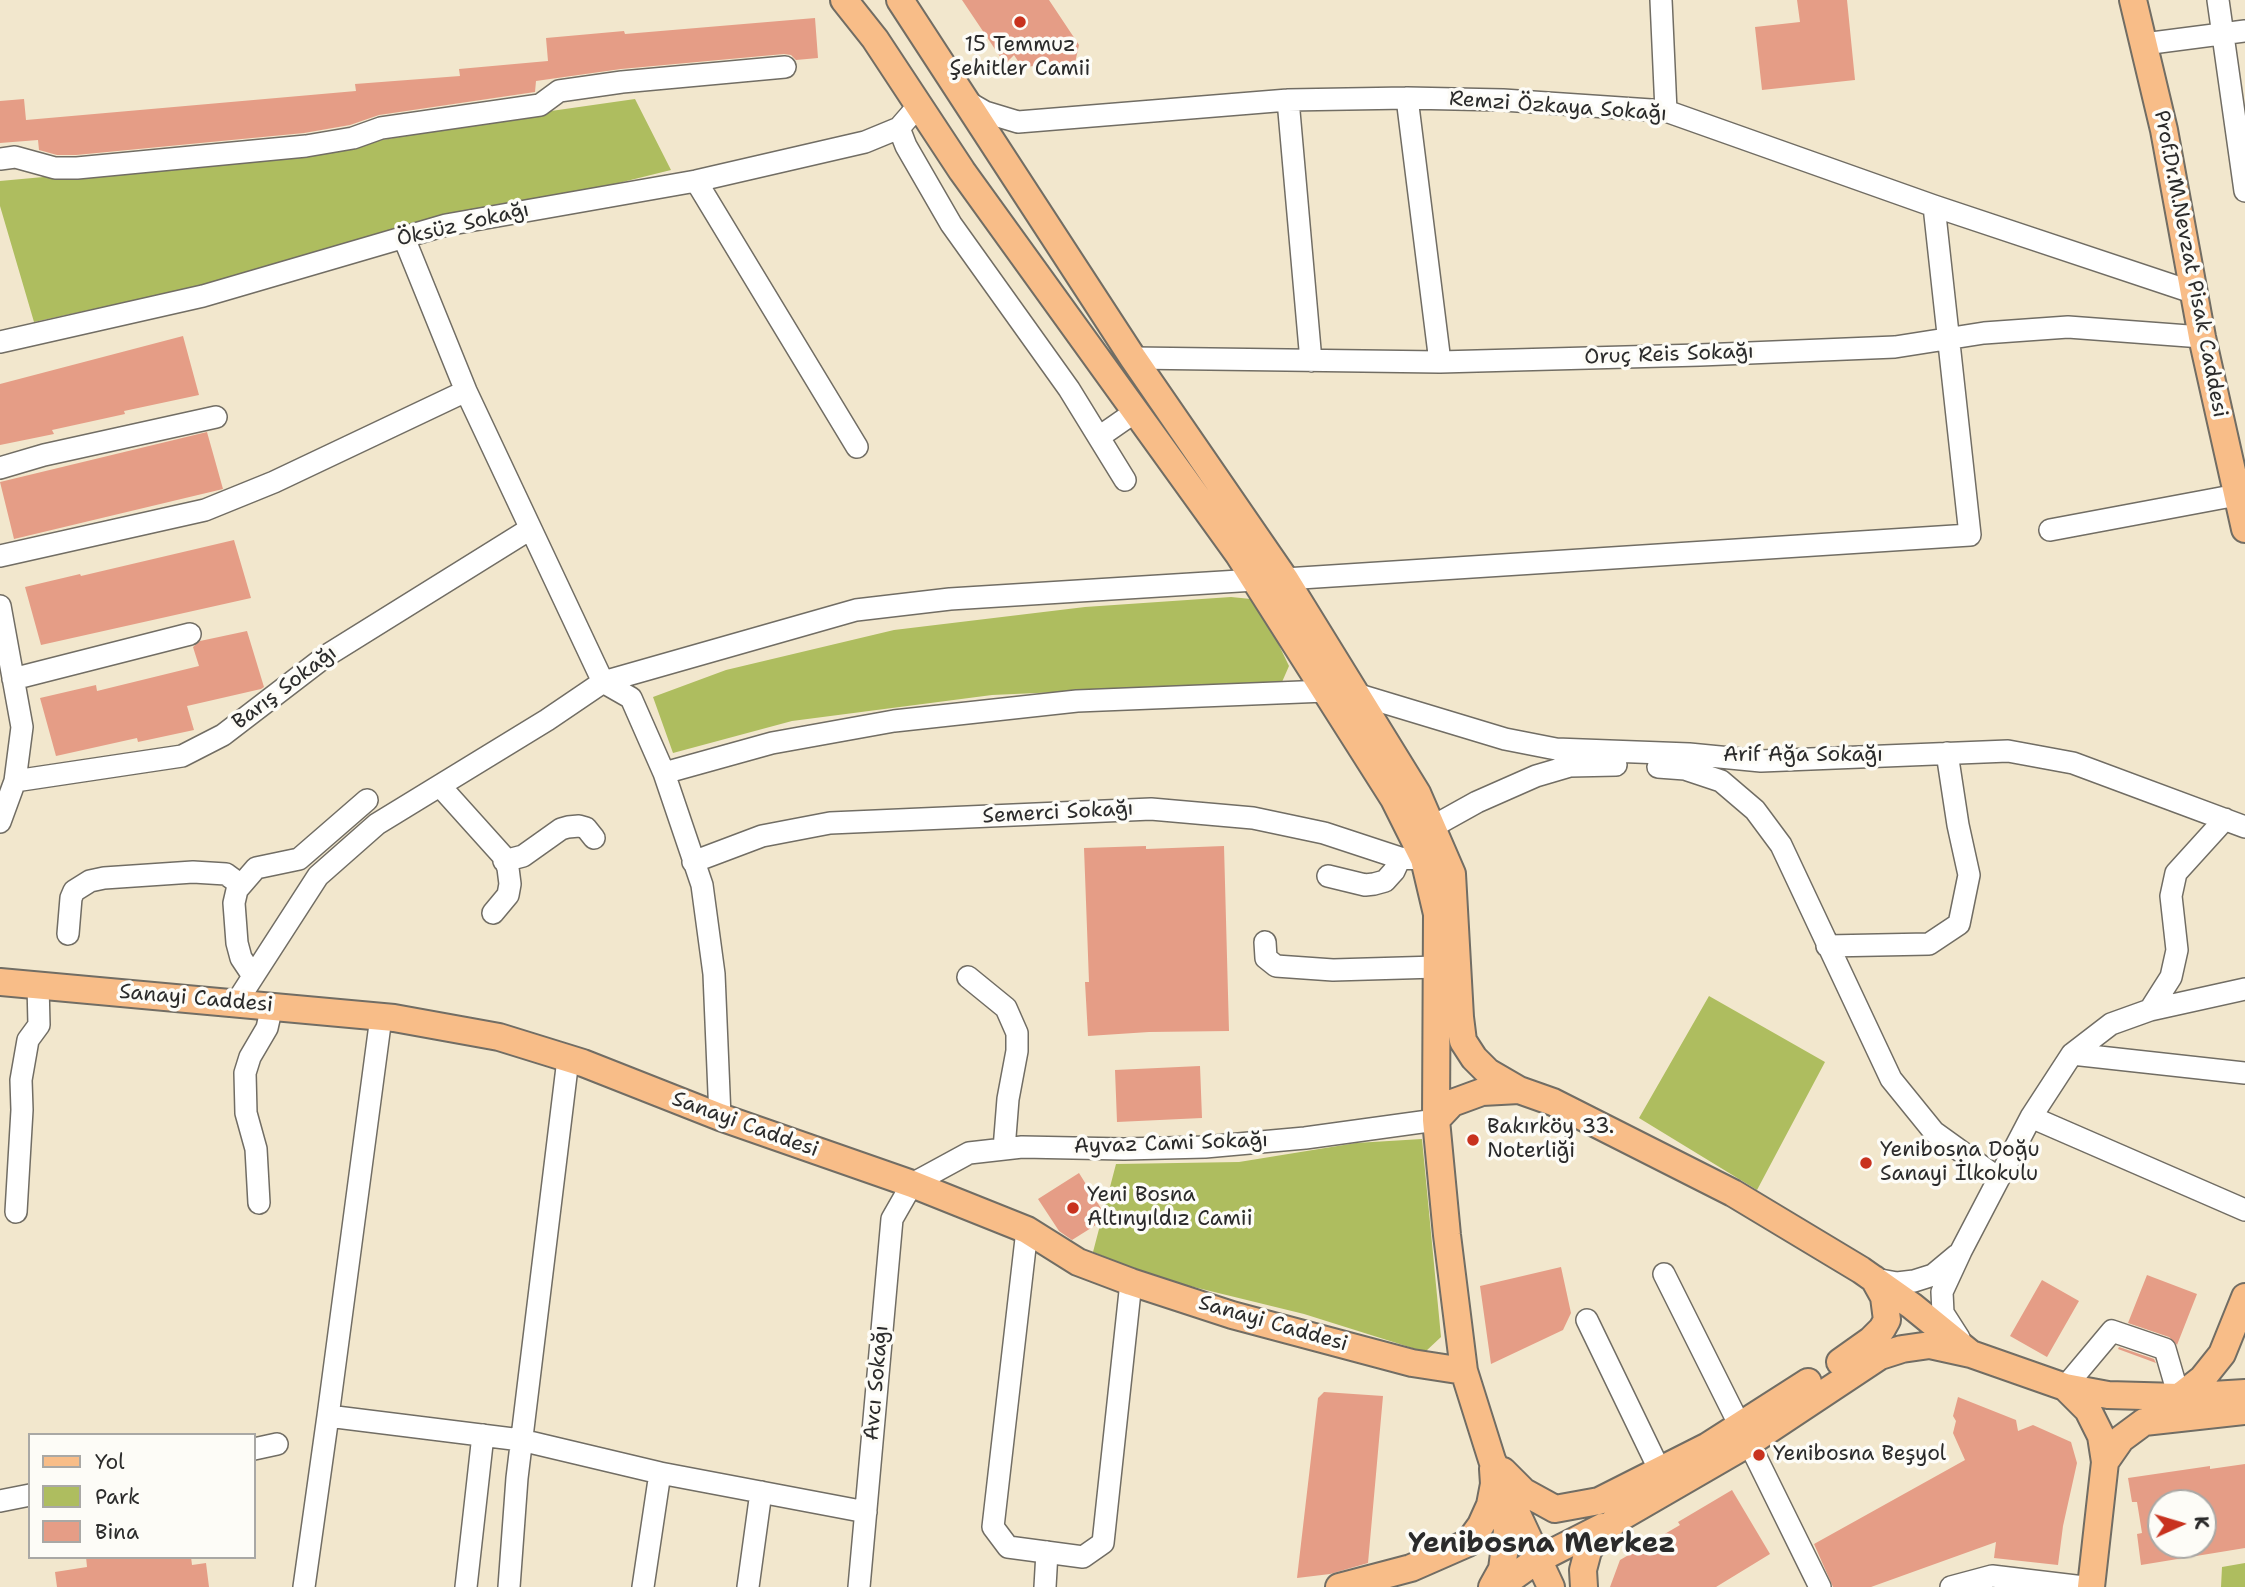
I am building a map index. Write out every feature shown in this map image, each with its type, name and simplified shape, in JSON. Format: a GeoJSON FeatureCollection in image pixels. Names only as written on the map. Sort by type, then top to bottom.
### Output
{"type":"FeatureCollection","features":[{"type":"Feature","properties":{"kind":"main road"},"geometry":{"type":"LineString","coordinates":[[844,0],[875,39],[962,171],[1255,580],[1394,799],[1412,858],[1437,914],[1436,1120],[1447,1235],[1464,1371],[1492,1460],[1507,1531],[1502,1569],[1492,1587]]}},
{"type":"Feature","properties":{"kind":"main road","name":"Prof.Dr.M.Nevzat Pisak Caddesi"},"geometry":{"type":"LineString","coordinates":[[2133,0],[2164,130],[2202,337],[2245,529]]}},
{"type":"Feature","properties":{"kind":"main road"},"geometry":{"type":"LineString","coordinates":[[902,1],[1133,358],[1285,579],[1417,793],[1452,874],[1463,1041],[1474,1058],[1488,1072],[1519,1090],[1566,1108],[1734,1193],[1874,1279],[1971,1354]]}},
{"type":"Feature","properties":{"kind":"main road","name":"Sanayi Caddesi"},"geometry":{"type":"LineString","coordinates":[[0,982],[381,1017],[499,1037],[568,1059],[720,1118],[912,1184],[1027,1230],[1078,1262],[1131,1282],[1233,1315],[1399,1359],[1464,1371]]}},
{"type":"Feature","properties":{"kind":"main road"},"geometry":{"type":"LineString","coordinates":[[1436,1120],[1452,1103],[1482,1092],[1519,1090]]}},
{"type":"Feature","properties":{"kind":"main road"},"geometry":{"type":"LineString","coordinates":[[1499,1587],[1537,1560],[1616,1520],[1745,1434],[1848,1357],[1882,1329],[1887,1320],[1884,1297],[1874,1279]]}},
{"type":"Feature","properties":{"kind":"main road"},"geometry":{"type":"LineString","coordinates":[[2179,1397],[2202,1379],[2222,1354],[2245,1297]]}},
{"type":"Feature","properties":{"kind":"main road"},"geometry":{"type":"LineString","coordinates":[[1492,1460],[1524,1492],[1555,1509],[1599,1501],[1708,1446],[1745,1434],[1880,1356],[1902,1349],[1930,1345],[1971,1354],[2065,1387],[2108,1395],[2179,1397],[2245,1393]]}},
{"type":"Feature","properties":{"kind":"main road"},"geometry":{"type":"LineString","coordinates":[[2065,1387],[2088,1410],[2101,1436],[2105,1462],[2091,1587]]}},
{"type":"Feature","properties":{"kind":"main road"},"geometry":{"type":"LineString","coordinates":[[2105,1462],[2121,1439],[2144,1422],[2245,1411]]}},
{"type":"Feature","properties":{"kind":"main road"},"geometry":{"type":"LineString","coordinates":[[1492,1460],[1551,1586]]}},
{"type":"Feature","properties":{"kind":"main road"},"geometry":{"type":"LineString","coordinates":[[1339,1587],[1411,1568],[1468,1543],[1481,1525],[1490,1505],[1494,1484],[1492,1460]]}},
{"type":"Feature","properties":{"kind":"main road"},"geometry":{"type":"LineString","coordinates":[[1584,1587],[1583,1570],[1588,1550],[1616,1520]]}},
{"type":"Feature","properties":{"kind":"main road"},"geometry":{"type":"LineString","coordinates":[[1506,1587],[1533,1579],[1551,1586]]}},
{"type":"Feature","properties":{"kind":"street"},"geometry":{"type":"LineString","coordinates":[[1661,0],[1666,111]]}},
{"type":"Feature","properties":{"kind":"street"},"geometry":{"type":"LineString","coordinates":[[2218,0],[2245,191]]}},
{"type":"Feature","properties":{"kind":"street"},"geometry":{"type":"LineString","coordinates":[[2144,44],[2245,31]]}},
{"type":"Feature","properties":{"kind":"street"},"geometry":{"type":"LineString","coordinates":[[0,159],[27,159],[55,168],[77,168],[306,146],[353,138],[381,128],[540,105],[559,91],[622,82],[785,67]]}},
{"type":"Feature","properties":{"kind":"street"},"geometry":{"type":"LineString","coordinates":[[1407,98],[1440,362]]}},
{"type":"Feature","properties":{"kind":"street"},"geometry":{"type":"LineString","coordinates":[[965,100],[985,112],[1018,122]]}},
{"type":"Feature","properties":{"kind":"street"},"geometry":{"type":"LineString","coordinates":[[1288,100],[1311,361]]}},
{"type":"Feature","properties":{"kind":"street","name":"Remzi Özkaya Sokağı"},"geometry":{"type":"LineString","coordinates":[[1018,122],[1288,100],[1503,100],[1666,111],[1934,206],[2195,293]]}},
{"type":"Feature","properties":{"kind":"street","name":"Öksüz Sokağı"},"geometry":{"type":"LineString","coordinates":[[0,342],[203,296],[446,225],[696,181],[864,142],[899,128],[919,105]]}},
{"type":"Feature","properties":{"kind":"street"},"geometry":{"type":"LineString","coordinates":[[995,146],[1004,132],[1018,122]]}},
{"type":"Feature","properties":{"kind":"street"},"geometry":{"type":"LineString","coordinates":[[899,128],[906,146],[951,224],[1069,389],[1125,480]]}},
{"type":"Feature","properties":{"kind":"street"},"geometry":{"type":"LineString","coordinates":[[696,181],[858,447]]}},
{"type":"Feature","properties":{"kind":"street"},"geometry":{"type":"LineString","coordinates":[[1285,579],[1970,535],[1934,206]]}},
{"type":"Feature","properties":{"kind":"street"},"geometry":{"type":"LineString","coordinates":[[404,237],[466,391],[603,682],[631,698],[664,773],[702,885],[714,975],[720,1118]]}},
{"type":"Feature","properties":{"kind":"street","name":"Oruç Reis Sokağı"},"geometry":{"type":"LineString","coordinates":[[1133,358],[1440,362],[1700,355],[1895,347],[1984,333],[2068,327],[2202,337]]}},
{"type":"Feature","properties":{"kind":"street"},"geometry":{"type":"LineString","coordinates":[[0,556],[205,510],[274,482],[466,391]]}},
{"type":"Feature","properties":{"kind":"street"},"geometry":{"type":"LineString","coordinates":[[1099,438],[1135,412]]}},
{"type":"Feature","properties":{"kind":"street"},"geometry":{"type":"LineString","coordinates":[[0,468],[44,455],[216,417]]}},
{"type":"Feature","properties":{"kind":"street"},"geometry":{"type":"LineString","coordinates":[[2050,530],[2237,495]]}},
{"type":"Feature","properties":{"kind":"street","name":"Barış Sokağı"},"geometry":{"type":"LineString","coordinates":[[15,781],[182,756],[223,735],[326,656],[530,529]]}},
{"type":"Feature","properties":{"kind":"street"},"geometry":{"type":"LineString","coordinates":[[236,1003],[318,876],[377,824],[547,720],[603,682],[856,610],[950,599],[1255,580]]}},
{"type":"Feature","properties":{"kind":"street"},"geometry":{"type":"LineString","coordinates":[[0,606],[4,656],[13,679],[22,727],[15,781],[0,822]]}},
{"type":"Feature","properties":{"kind":"street"},"geometry":{"type":"LineString","coordinates":[[13,679],[190,634]]}},
{"type":"Feature","properties":{"kind":"street"},"geometry":{"type":"LineString","coordinates":[[664,773],[772,743],[894,720],[1077,701],[1326,691]]}},
{"type":"Feature","properties":{"kind":"street","name":"Arif Ağa Sokağı"},"geometry":{"type":"LineString","coordinates":[[1356,694],[1505,739],[1556,749],[1689,754],[1761,761],[2008,751],[2073,763],[2235,823]]}},
{"type":"Feature","properties":{"kind":"street"},"geometry":{"type":"LineString","coordinates":[[1827,946],[1929,944],[1959,923],[1969,875],[1947,753]]}},
{"type":"Feature","properties":{"kind":"street"},"geometry":{"type":"LineString","coordinates":[[1432,827],[1477,802],[1524,781],[1570,766],[1599,764],[1685,769],[1721,781],[1755,810],[1781,845],[1891,1079],[1934,1132],[1998,1178]]}},
{"type":"Feature","properties":{"kind":"street"},"geometry":{"type":"LineString","coordinates":[[440,786],[505,861],[510,884],[508,895],[493,913]]}},
{"type":"Feature","properties":{"kind":"street"},"geometry":{"type":"LineString","coordinates":[[253,976],[241,958],[237,943],[234,903],[237,890],[256,868],[299,859],[367,800]]}},
{"type":"Feature","properties":{"kind":"street","name":"Semerci Sokağı"},"geometry":{"type":"LineString","coordinates":[[693,862],[762,836],[830,823],[1151,809],[1252,818],[1324,833],[1412,858]]}},
{"type":"Feature","properties":{"kind":"street"},"geometry":{"type":"LineString","coordinates":[[2150,1010],[2171,978],[2178,950],[2171,896],[2176,873],[2235,823]]}},
{"type":"Feature","properties":{"kind":"street"},"geometry":{"type":"LineString","coordinates":[[505,861],[523,856],[561,829],[568,827],[586,828],[594,838]]}},
{"type":"Feature","properties":{"kind":"street"},"geometry":{"type":"LineString","coordinates":[[1328,876],[1365,885],[1374,884],[1385,881],[1412,858]]}},
{"type":"Feature","properties":{"kind":"street"},"geometry":{"type":"LineString","coordinates":[[68,934],[71,898],[74,891],[90,881],[193,872],[226,874],[242,885]]}},
{"type":"Feature","properties":{"kind":"street"},"geometry":{"type":"LineString","coordinates":[[1265,942],[1266,958],[1276,966],[1344,970],[1437,967]]}},
{"type":"Feature","properties":{"kind":"street"},"geometry":{"type":"LineString","coordinates":[[968,977],[1006,1008],[1017,1033],[1017,1051],[1007,1099],[1004,1149]]}},
{"type":"Feature","properties":{"kind":"street"},"geometry":{"type":"LineString","coordinates":[[16,1212],[22,1110],[21,1080],[28,1040],[39,1025],[38,984]]}},
{"type":"Feature","properties":{"kind":"street"},"geometry":{"type":"LineString","coordinates":[[1971,1354],[1943,1313],[1942,1292],[2031,1116],[2072,1054],[2111,1024],[2150,1010],[2245,989]]}},
{"type":"Feature","properties":{"kind":"street"},"geometry":{"type":"LineString","coordinates":[[259,1203],[256,1149],[246,1113],[245,1073],[250,1057],[267,1028],[272,1006]]}},
{"type":"Feature","properties":{"kind":"street"},"geometry":{"type":"LineString","coordinates":[[304,1587],[381,1017]]}},
{"type":"Feature","properties":{"kind":"street"},"geometry":{"type":"LineString","coordinates":[[2072,1054],[2245,1073]]}},
{"type":"Feature","properties":{"kind":"street"},"geometry":{"type":"LineString","coordinates":[[509,1587],[522,1440],[568,1059]]}},
{"type":"Feature","properties":{"kind":"street"},"geometry":{"type":"LineString","coordinates":[[2031,1116],[2245,1210]]}},
{"type":"Feature","properties":{"kind":"street","name":"Ayvaz Cami Sokağı"},"geometry":{"type":"LineString","coordinates":[[912,1184],[969,1153],[1022,1147],[1205,1147],[1305,1138],[1436,1120]]}},
{"type":"Feature","properties":{"kind":"street","name":"Avcı Sokağı"},"geometry":{"type":"LineString","coordinates":[[859,1587],[892,1219],[912,1184]]}},
{"type":"Feature","properties":{"kind":"street"},"geometry":{"type":"LineString","coordinates":[[1027,1230],[993,1527],[1008,1547],[1083,1558],[1103,1543],[1131,1282]]}},
{"type":"Feature","properties":{"kind":"street"},"geometry":{"type":"LineString","coordinates":[[1874,1279],[1898,1283],[1933,1275],[1961,1251]]}},
{"type":"Feature","properties":{"kind":"street"},"geometry":{"type":"LineString","coordinates":[[1664,1274],[1820,1587]]}},
{"type":"Feature","properties":{"kind":"street"},"geometry":{"type":"LineString","coordinates":[[1587,1320],[1660,1471]]}},
{"type":"Feature","properties":{"kind":"street"},"geometry":{"type":"LineString","coordinates":[[2065,1387],[2112,1331],[2165,1349],[2179,1397]]}},
{"type":"Feature","properties":{"kind":"street"},"geometry":{"type":"LineString","coordinates":[[328,1416],[522,1440],[660,1472],[866,1511]]}},
{"type":"Feature","properties":{"kind":"street"},"geometry":{"type":"LineString","coordinates":[[466,1587],[483,1435]]}},
{"type":"Feature","properties":{"kind":"street"},"geometry":{"type":"LineString","coordinates":[[256,1449],[277,1444]]}},
{"type":"Feature","properties":{"kind":"street"},"geometry":{"type":"LineString","coordinates":[[643,1587],[660,1472]]}},
{"type":"Feature","properties":{"kind":"street"},"geometry":{"type":"LineString","coordinates":[[748,1587],[761,1492]]}},
{"type":"Feature","properties":{"kind":"street"},"geometry":{"type":"LineString","coordinates":[[0,1501],[28,1495]]}},
{"type":"Feature","properties":{"kind":"street"},"geometry":{"type":"LineString","coordinates":[[1045,1587],[1047,1552]]}},
{"type":"Feature","properties":{"kind":"street"},"geometry":{"type":"LineString","coordinates":[[1951,1587],[1992,1576],[2084,1587]]}},
{"type":"Feature","properties":{"kind":"green space"},"geometry":{"type":"Polygon","coordinates":[[[635,99],[671,170],[227,280],[34,322],[0,206],[0,181],[315,152],[523,115],[635,99]]]}},
{"type":"Feature","properties":{"kind":"green space"},"geometry":{"type":"Polygon","coordinates":[[[1231,597],[1251,599],[1264,614],[1289,666],[1282,682],[992,695],[792,721],[673,753],[653,697],[726,670],[894,630],[1085,607],[1231,597]]]}},
{"type":"Feature","properties":{"kind":"green space"},"geometry":{"type":"Polygon","coordinates":[[[1709,996],[1825,1062],[1757,1190],[1639,1118],[1709,996]]]}},
{"type":"Feature","properties":{"kind":"green space"},"geometry":{"type":"Polygon","coordinates":[[[1422,1139],[1441,1337],[1425,1352],[1304,1314],[1157,1278],[1093,1252],[1116,1164],[1239,1162],[1356,1143],[1422,1139]]]}},
{"type":"Feature","properties":{"kind":"green space"},"geometry":{"type":"Polygon","coordinates":[[[2245,1563],[2245,1587],[2221,1587],[2222,1567],[2245,1563]]]}},
{"type":"Feature","properties":{"kind":"building","name":"15 Temmuz Şehitler Camii"},"geometry":{"type":"Polygon","coordinates":[[[962,0],[1049,0],[1079,45],[1075,63],[1022,67],[1014,55],[1005,64],[962,0]]]}},
{"type":"Feature","properties":{"kind":"building"},"geometry":{"type":"Polygon","coordinates":[[[1797,0],[1847,0],[1855,80],[1762,90],[1755,27],[1800,22],[1797,0]]]}},
{"type":"Feature","properties":{"kind":"building"},"geometry":{"type":"Polygon","coordinates":[[[815,18],[818,58],[796,60],[791,55],[784,54],[621,69],[536,81],[535,92],[379,115],[350,125],[304,133],[76,155],[57,155],[39,150],[38,140],[0,143],[0,101],[24,99],[26,120],[356,91],[355,84],[460,76],[459,69],[548,61],[546,38],[815,18]]]}},
{"type":"Feature","properties":{"kind":"building"},"geometry":{"type":"Polygon","coordinates":[[[183,336],[199,395],[124,411],[125,414],[52,430],[54,434],[0,445],[0,384],[183,336]]]}},
{"type":"Feature","properties":{"kind":"building"},"geometry":{"type":"Polygon","coordinates":[[[207,432],[223,489],[14,539],[0,482],[207,432]]]}},
{"type":"Feature","properties":{"kind":"building"},"geometry":{"type":"Polygon","coordinates":[[[234,540],[251,598],[41,645],[25,587],[234,540]]]}},
{"type":"Feature","properties":{"kind":"building"},"geometry":{"type":"Polygon","coordinates":[[[247,631],[264,687],[261,689],[187,706],[194,730],[138,742],[137,738],[56,756],[40,698],[96,685],[97,691],[199,666],[193,647],[200,641],[247,631]]]}},
{"type":"Feature","properties":{"kind":"building"},"geometry":{"type":"Polygon","coordinates":[[[1146,846],[1146,849],[1224,846],[1229,1031],[1088,1036],[1085,982],[1089,982],[1084,848],[1146,846]]]}},
{"type":"Feature","properties":{"kind":"building"},"geometry":{"type":"Polygon","coordinates":[[[1200,1066],[1202,1118],[1117,1122],[1115,1070],[1200,1066]]]}},
{"type":"Feature","properties":{"kind":"building","name":"Yeni Bosna Altınyıldız Camii"},"geometry":{"type":"Polygon","coordinates":[[[1079,1173],[1107,1218],[1072,1240],[1059,1231],[1038,1199],[1079,1173]]]}},
{"type":"Feature","properties":{"kind":"building"},"geometry":{"type":"Polygon","coordinates":[[[1561,1267],[1571,1313],[1563,1330],[1491,1364],[1480,1286],[1561,1267]]]}},
{"type":"Feature","properties":{"kind":"building"},"geometry":{"type":"Polygon","coordinates":[[[2147,1275],[2197,1294],[2177,1345],[2169,1337],[2128,1323],[2147,1275]]]}},
{"type":"Feature","properties":{"kind":"building"},"geometry":{"type":"Polygon","coordinates":[[[2042,1280],[2079,1301],[2047,1357],[2010,1336],[2042,1280]]]}},
{"type":"Feature","properties":{"kind":"building"},"geometry":{"type":"Polygon","coordinates":[[[2119,1347],[2154,1359],[2156,1363],[2118,1349],[2119,1347]]]}},
{"type":"Feature","properties":{"kind":"building"},"geometry":{"type":"Polygon","coordinates":[[[1324,1392],[1383,1396],[1368,1563],[1330,1574],[1297,1578],[1318,1398],[1324,1392]]]}},
{"type":"Feature","properties":{"kind":"building"},"geometry":{"type":"Polygon","coordinates":[[[1958,1397],[2016,1420],[2018,1431],[2033,1425],[2071,1442],[2077,1463],[2063,1526],[2058,1565],[1994,1558],[1996,1542],[1871,1587],[1833,1587],[1814,1544],[1965,1460],[1953,1433],[1956,1421],[1953,1416],[1958,1397]]]}},
{"type":"Feature","properties":{"kind":"building"},"geometry":{"type":"Polygon","coordinates":[[[2245,1464],[2245,1548],[2217,1553],[2217,1489],[2147,1489],[2147,1559],[2178,1559],[2141,1565],[2137,1534],[2142,1533],[2137,1502],[2132,1502],[2128,1478],[2210,1466],[2210,1469],[2245,1464]]]}},
{"type":"Feature","properties":{"kind":"building"},"geometry":{"type":"Polygon","coordinates":[[[1732,1490],[1770,1554],[1716,1587],[1610,1587],[1620,1560],[1680,1525],[1678,1522],[1732,1490]]]}},
{"type":"Feature","properties":{"kind":"building"},"geometry":{"type":"Polygon","coordinates":[[[86,1559],[191,1559],[192,1565],[206,1563],[209,1587],[57,1587],[55,1572],[87,1567],[86,1559]]]}},
{"type":"Feature","properties":{"kind":"place","name":"15 Temmuz Şehitler Camii"},"geometry":{"type":"Point","coordinates":[1020,22]}},
{"type":"Feature","properties":{"kind":"place","name":"Bakırköy 33. Noterliği"},"geometry":{"type":"Point","coordinates":[1473,1140]}},
{"type":"Feature","properties":{"kind":"place","name":"Yenibosna Doğu Sanayi İlkokulu"},"geometry":{"type":"Point","coordinates":[1866,1163]}},
{"type":"Feature","properties":{"kind":"place","name":"Yeni Bosna Altınyıldız Camii"},"geometry":{"type":"Point","coordinates":[1073,1208]}},
{"type":"Feature","properties":{"kind":"place","name":"Yenibosna Beşyol"},"geometry":{"type":"Point","coordinates":[1759,1455]}},
{"type":"Feature","properties":{"kind":"district","name":"Yenibosna Merkez"},"geometry":{"type":"Point","coordinates":[1542,1545]}}]}
